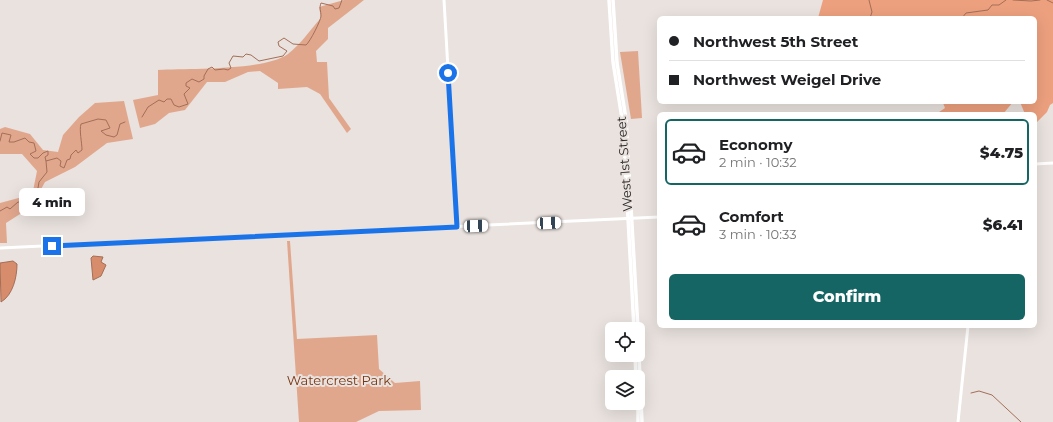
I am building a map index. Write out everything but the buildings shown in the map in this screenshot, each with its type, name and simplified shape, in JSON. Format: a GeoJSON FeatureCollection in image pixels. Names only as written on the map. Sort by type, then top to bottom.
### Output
{"type":"FeatureCollection","features":[{"type":"Feature","properties":{"kind":"main road","name":"West 1st Street"},"geometry":{"type":"LineString","coordinates":[[609,0],[613,62],[623,125],[637,322]]}},
{"type":"Feature","properties":{"kind":"main road","name":"West 1st Street"},"geometry":{"type":"LineString","coordinates":[[613,0],[617,63],[626,119],[634,322]]}},
{"type":"Feature","properties":{"kind":"main road"},"geometry":{"type":"LineString","coordinates":[[639,362],[642,422]]}},
{"type":"Feature","properties":{"kind":"main road"},"geometry":{"type":"LineString","coordinates":[[638,410],[638,422]]}},
{"type":"Feature","properties":{"kind":"street"},"geometry":{"type":"LineString","coordinates":[[444,0],[457,227]]}},
{"type":"Feature","properties":{"kind":"street"},"geometry":{"type":"LineString","coordinates":[[1037,164],[1053,163]]}},
{"type":"Feature","properties":{"kind":"street"},"geometry":{"type":"LineString","coordinates":[[0,248],[657,217]]}},
{"type":"Feature","properties":{"kind":"street"},"geometry":{"type":"LineString","coordinates":[[958,422],[968,328]]}},
{"type":"Feature","properties":{"kind":"green space"},"geometry":{"type":"Polygon","coordinates":[[[344,0],[364,0],[328,28],[328,39],[316,51],[317,62],[327,62],[329,98],[351,129],[347,133],[320,94],[307,87],[278,89],[278,83],[260,71],[248,72],[225,82],[207,82],[185,110],[169,113],[155,124],[140,128],[133,100],[158,95],[158,70],[226,68],[262,63],[277,59],[293,50],[321,18],[319,7],[344,0]]]}},
{"type":"Feature","properties":{"kind":"green space"},"geometry":{"type":"Polygon","coordinates":[[[638,51],[642,118],[631,119],[620,52],[638,51]]]}},
{"type":"Feature","properties":{"kind":"green space"},"geometry":{"type":"Polygon","coordinates":[[[124,101],[133,139],[107,143],[75,167],[45,182],[31,207],[6,223],[7,243],[0,243],[0,203],[26,196],[33,191],[37,171],[22,154],[0,154],[0,129],[5,127],[30,134],[43,150],[58,152],[63,135],[79,117],[95,103],[124,101]]]}},
{"type":"Feature","properties":{"kind":"green space","name":"Watercrest Park"},"geometry":{"type":"Polygon","coordinates":[[[287,241],[290,241],[297,339],[377,335],[379,369],[395,383],[420,381],[421,410],[379,411],[356,422],[299,422],[287,241]]]}},
{"type":"Feature","properties":{"kind":"shaded area"},"geometry":{"type":"Polygon","coordinates":[[[823,0],[1053,0],[1053,103],[1050,105],[1047,112],[1037,122],[1037,112],[1024,112],[1021,104],[1037,104],[1037,16],[819,16],[823,0]]]}},
{"type":"Feature","properties":{"kind":"shaded area"},"geometry":{"type":"Polygon","coordinates":[[[943,104],[1011,104],[1005,112],[939,112],[945,108],[943,104]]]}},
{"type":"Feature","properties":{"kind":"shaded area"},"geometry":{"type":"Polygon","coordinates":[[[93,256],[103,257],[101,262],[106,265],[101,276],[93,280],[91,258],[93,256]]]}},
{"type":"Feature","properties":{"kind":"shaded area"},"geometry":{"type":"Polygon","coordinates":[[[13,261],[17,264],[14,285],[9,295],[1,302],[0,263],[13,261]]]}},
{"type":"Feature","properties":{"kind":"waterway"},"geometry":{"type":"LineString","coordinates":[[142,117],[148,107],[159,100],[164,102],[167,99],[171,99],[174,105],[179,107],[188,104],[184,94],[190,88],[186,86],[186,83],[192,79],[199,82],[204,79],[208,69],[212,67],[215,70],[228,70],[231,68],[229,63],[233,56],[243,57],[246,54],[251,55],[259,61],[283,56],[287,51],[279,46],[278,42],[284,38],[293,44],[306,45],[313,36],[321,18],[321,3],[333,6],[335,9],[339,8],[342,0]]}},
{"type":"Feature","properties":{"kind":"waterway"},"geometry":{"type":"LineString","coordinates":[[869,0],[872,12],[871,16]]}},
{"type":"Feature","properties":{"kind":"waterway"},"geometry":{"type":"LineString","coordinates":[[964,16],[966,13],[988,10],[992,5],[999,5],[1006,0]]}},
{"type":"Feature","properties":{"kind":"waterway"},"geometry":{"type":"LineString","coordinates":[[1013,0],[1040,0]]}},
{"type":"Feature","properties":{"kind":"waterway"},"geometry":{"type":"LineString","coordinates":[[1047,0],[1053,3]]}},
{"type":"Feature","properties":{"kind":"waterway"},"geometry":{"type":"LineString","coordinates":[[0,141],[2,133],[11,135],[9,142],[14,142],[25,138],[29,142],[34,143],[36,151],[30,154],[34,158],[38,158],[43,153],[48,151],[48,155],[45,157],[46,161],[57,158],[61,161],[60,166],[64,168],[71,155],[76,150],[78,153],[82,150],[80,133],[81,124],[98,119],[106,120],[110,128],[101,131],[106,135],[114,137],[117,135],[120,124],[125,122]]}},
{"type":"Feature","properties":{"kind":"waterway"},"geometry":{"type":"LineString","coordinates":[[0,211],[7,207],[10,209],[18,202],[28,203],[34,191],[38,188],[39,182],[47,172],[46,161]]}},
{"type":"Feature","properties":{"kind":"waterway"},"geometry":{"type":"LineString","coordinates":[[971,393],[979,391],[992,395],[1021,422]]}},
{"type":"Feature","properties":{"kind":"route"},"geometry":{"type":"LineString","coordinates":[[52,246],[457,227],[452,120],[448,73]]}}]}
